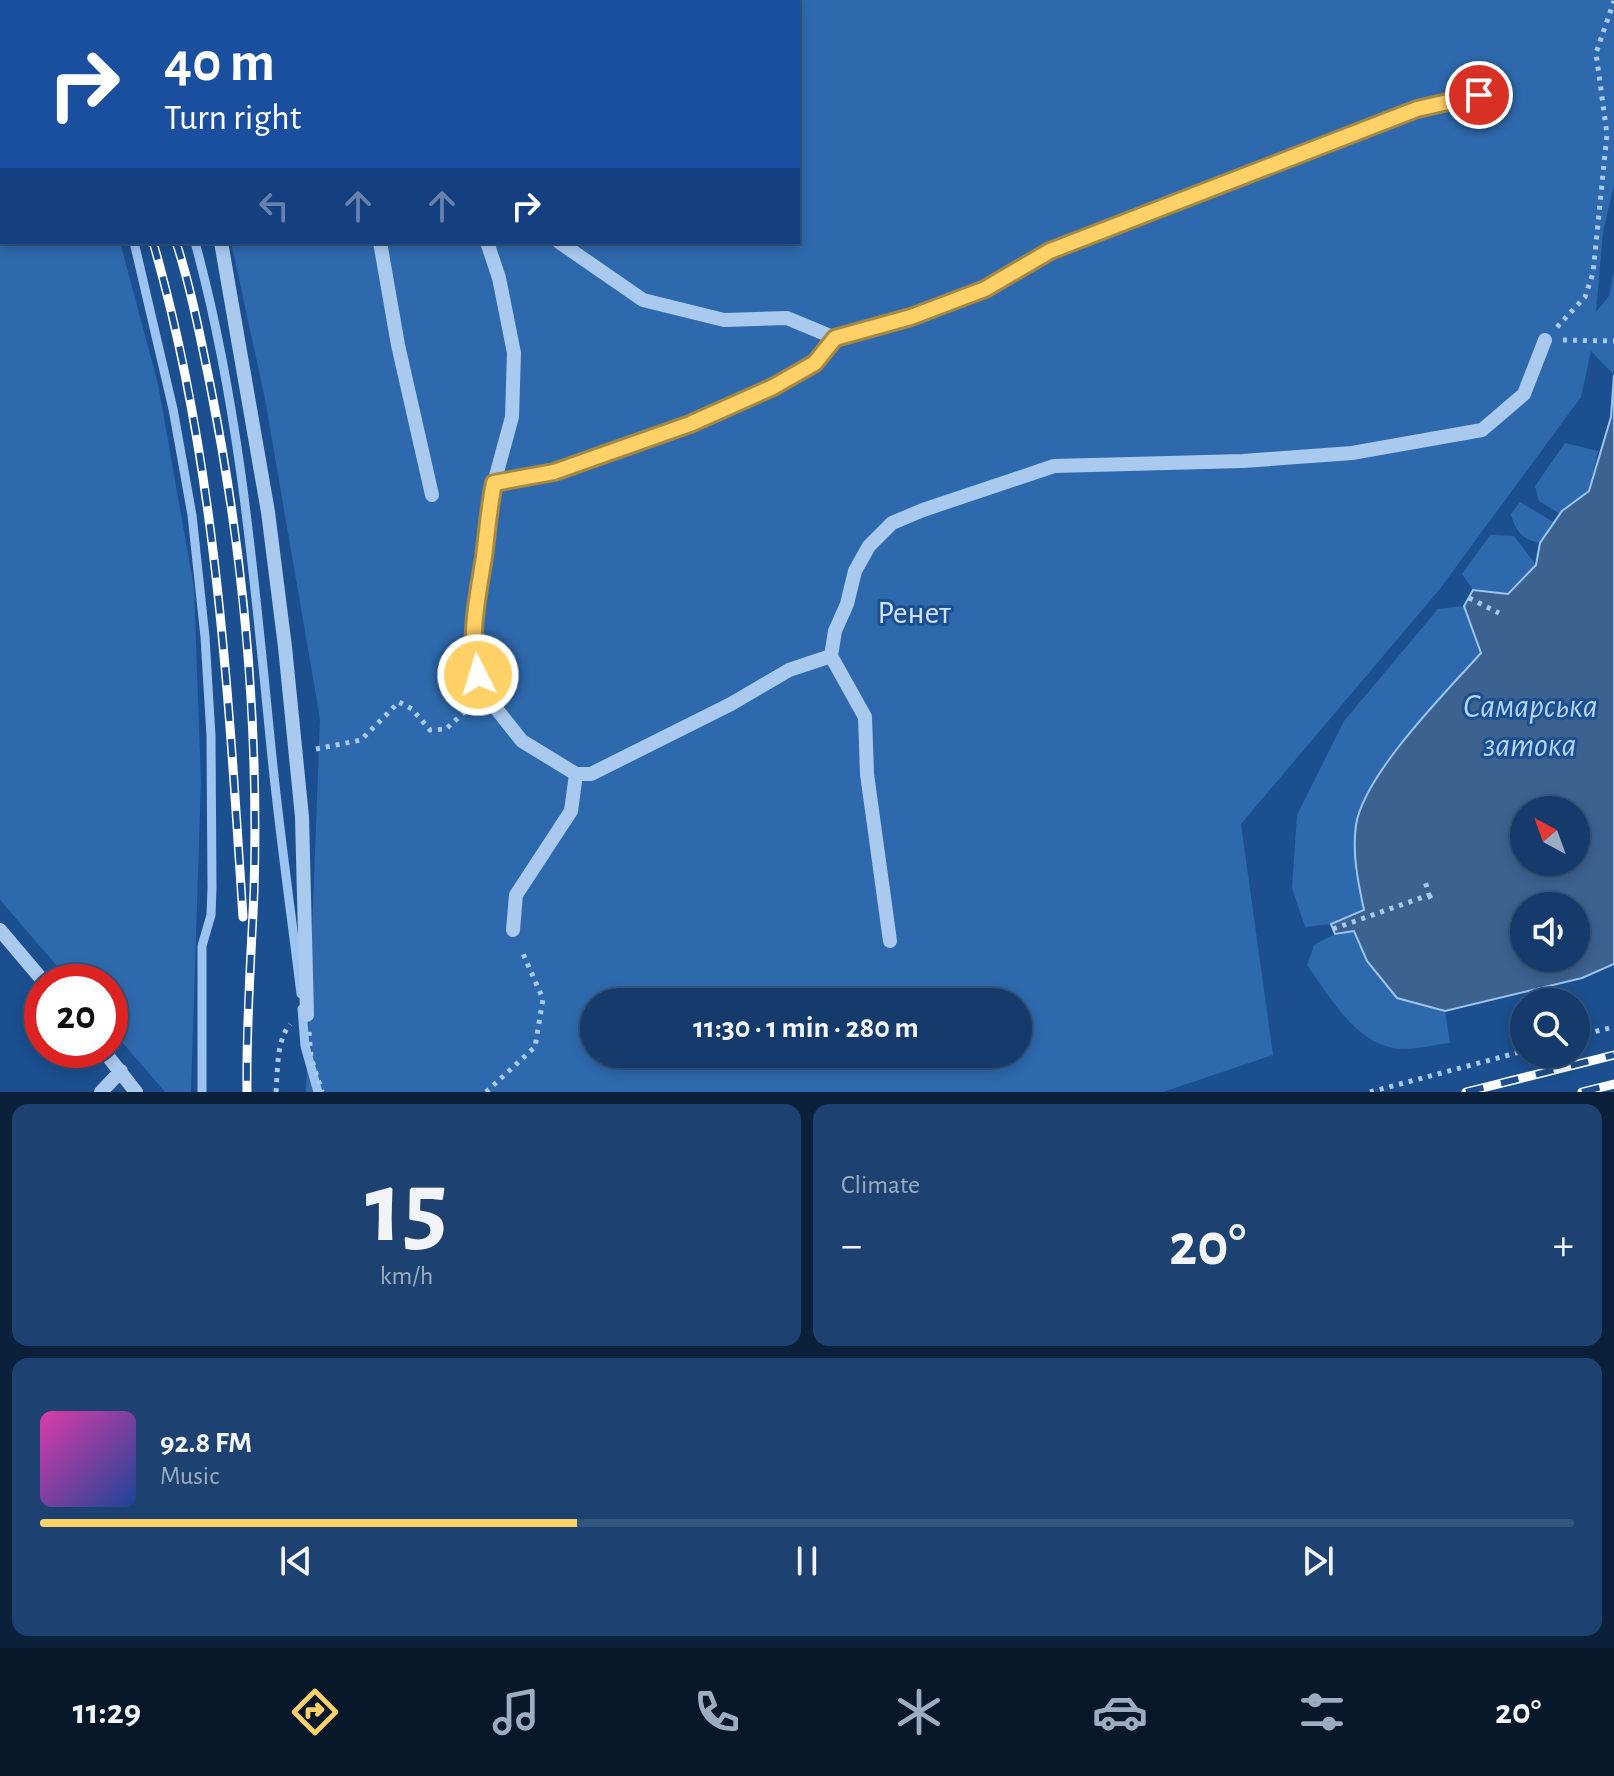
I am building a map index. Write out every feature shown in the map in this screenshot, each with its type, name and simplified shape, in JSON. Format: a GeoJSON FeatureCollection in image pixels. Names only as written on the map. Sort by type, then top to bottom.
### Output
{"type":"FeatureCollection","features":[{"type":"Feature","properties":{"kind":"street"},"geometry":{"type":"LineString","coordinates":[[494,483],[554,472],[690,424],[773,387],[805,369],[815,363],[835,338],[911,317],[985,289],[1050,251],[1417,109],[1479,95]]}},
{"type":"Feature","properties":{"kind":"street"},"geometry":{"type":"LineString","coordinates":[[221,244],[268,512],[296,753],[302,817],[301,1016]]}},
{"type":"Feature","properties":{"kind":"street"},"geometry":{"type":"LineString","coordinates":[[380,244],[398,345],[432,495]]}},
{"type":"Feature","properties":{"kind":"street"},"geometry":{"type":"LineString","coordinates":[[488,244],[499,278],[514,353],[512,417],[486,525],[473,658],[483,692],[522,741],[576,774],[591,774],[731,704],[789,670],[831,656]]}},
{"type":"Feature","properties":{"kind":"street"},"geometry":{"type":"LineString","coordinates":[[562,244],[643,300],[724,320],[787,318],[835,338]]}},
{"type":"Feature","properties":{"kind":"street"},"geometry":{"type":"LineString","coordinates":[[890,941],[867,774],[865,717],[831,656],[835,631],[847,604],[855,571],[869,546],[892,523],[1054,466],[1243,461],[1352,453],[1482,430],[1524,394],[1545,340]]}},
{"type":"Feature","properties":{"kind":"street"},"geometry":{"type":"LineString","coordinates":[[513,930],[516,895],[571,811],[576,774]]}},
{"type":"Feature","properties":{"kind":"street"},"geometry":{"type":"LineString","coordinates":[[0,930],[29,964]]}},
{"type":"Feature","properties":{"kind":"street"},"geometry":{"type":"LineString","coordinates":[[118,1068],[136,1092]]}},
{"type":"Feature","properties":{"kind":"street"},"geometry":{"type":"LineString","coordinates":[[101,1092],[121,1071]]}},
{"type":"Feature","properties":{"kind":"path"},"geometry":{"type":"LineString","coordinates":[[1545,340],[1585,297],[1589,285],[1607,134],[1596,53],[1614,1]]}},
{"type":"Feature","properties":{"kind":"path"},"geometry":{"type":"LineString","coordinates":[[1604,170],[1614,169]]}},
{"type":"Feature","properties":{"kind":"path"},"geometry":{"type":"LineString","coordinates":[[1545,340],[1614,341]]}},
{"type":"Feature","properties":{"kind":"path"},"geometry":{"type":"LineString","coordinates":[[1469,598],[1499,613]]}},
{"type":"Feature","properties":{"kind":"path"},"geometry":{"type":"LineString","coordinates":[[296,753],[361,740],[399,702],[412,709],[430,730],[446,729],[467,713],[475,697],[483,692]]}},
{"type":"Feature","properties":{"kind":"path"},"geometry":{"type":"LineString","coordinates":[[1425,881],[1433,902]]}},
{"type":"Feature","properties":{"kind":"path"},"geometry":{"type":"LineString","coordinates":[[1333,929],[1429,895]]}},
{"type":"Feature","properties":{"kind":"path"},"geometry":{"type":"LineString","coordinates":[[486,1092],[535,1047],[543,999],[513,930]]}},
{"type":"Feature","properties":{"kind":"path"},"geometry":{"type":"LineString","coordinates":[[276,1092],[284,1032],[301,1016],[322,1092]]}},
{"type":"Feature","properties":{"kind":"path"},"geometry":{"type":"LineString","coordinates":[[1590,1033],[1614,1027]]}},
{"type":"Feature","properties":{"kind":"path"},"geometry":{"type":"LineString","coordinates":[[1370,1092],[1510,1055]]}},
{"type":"Feature","properties":{"kind":"green space","name":"Ренет"},"geometry":{"type":"Polygon","coordinates":[[[800,0],[1614,0],[1614,185],[1603,232],[1596,312],[1609,296],[1614,272],[1614,375],[1591,351],[1581,397],[1439,590],[1241,824],[1273,1055],[1163,1092],[306,1092],[320,719],[265,399],[231,244],[800,244],[800,0]]]}},
{"type":"Feature","properties":{"kind":"green space"},"geometry":{"type":"Polygon","coordinates":[[[0,244],[121,244],[158,384],[194,588],[201,782],[191,1092],[165,1092],[128,1049],[128,964],[55,964],[0,900],[0,244]]]}},
{"type":"Feature","properties":{"kind":"green space"},"geometry":{"type":"Polygon","coordinates":[[[1565,443],[1598,451],[1589,491],[1560,514],[1539,501],[1535,486],[1565,443]]]}},
{"type":"Feature","properties":{"kind":"green space"},"geometry":{"type":"Polygon","coordinates":[[[1520,502],[1555,523],[1540,543],[1524,537],[1515,525],[1511,514],[1520,502]]]}},
{"type":"Feature","properties":{"kind":"green space"},"geometry":{"type":"Polygon","coordinates":[[[1490,535],[1514,536],[1536,565],[1508,594],[1473,590],[1462,574],[1490,535]]]}},
{"type":"Feature","properties":{"kind":"green space"},"geometry":{"type":"Polygon","coordinates":[[[1464,606],[1481,652],[1415,726],[1355,870],[1364,910],[1331,924],[1305,927],[1292,888],[1297,815],[1344,721],[1438,609],[1464,606]]]}},
{"type":"Feature","properties":{"kind":"green space"},"geometry":{"type":"Polygon","coordinates":[[[1354,930],[1367,961],[1397,998],[1445,1011],[1450,1043],[1393,1048],[1366,1036],[1343,1015],[1307,965],[1314,945],[1335,934],[1354,930]]]}},
{"type":"Feature","properties":{"kind":"water","name":"Самарська затока"},"geometry":{"type":"Polygon","coordinates":[[[1614,375],[1614,964],[1582,978],[1540,988],[1510,988],[1510,995],[1445,1011],[1397,998],[1367,961],[1354,931],[1335,934],[1331,924],[1364,910],[1355,847],[1356,825],[1362,805],[1374,782],[1408,734],[1481,653],[1464,606],[1473,590],[1508,594],[1536,565],[1540,543],[1562,511],[1589,491],[1611,417],[1614,375]]]}},
{"type":"Feature","properties":{"kind":"waterway"},"geometry":{"type":"LineString","coordinates":[[134,244],[173,409],[192,515],[205,637],[211,736],[212,888],[211,915],[202,946],[202,1092]]}},
{"type":"Feature","properties":{"kind":"waterway"},"geometry":{"type":"LineString","coordinates":[[195,244],[223,367],[244,493],[301,994]]}},
{"type":"Feature","properties":{"kind":"waterway"},"geometry":{"type":"LineString","coordinates":[[302,1009],[305,1046],[318,1092]]}},
{"type":"Feature","properties":{"kind":"railway"},"geometry":{"type":"LineString","coordinates":[[154,244],[192,408],[205,492],[225,661],[243,917]]}},
{"type":"Feature","properties":{"kind":"railway"},"geometry":{"type":"LineString","coordinates":[[177,244],[195,312],[222,446],[246,636],[255,828],[247,1092]]}},
{"type":"Feature","properties":{"kind":"railway"},"geometry":{"type":"LineString","coordinates":[[1466,1092],[1614,1055]]}},
{"type":"Feature","properties":{"kind":"railway"},"geometry":{"type":"LineString","coordinates":[[1582,1092],[1614,1084]]}},
{"type":"Feature","properties":{"kind":"route"},"geometry":{"type":"LineString","coordinates":[[478,675],[473,658],[476,620],[486,525],[494,483],[554,472],[690,424],[773,387],[815,363],[835,338],[911,317],[985,289],[1050,251],[1417,109],[1479,95]]}}]}
